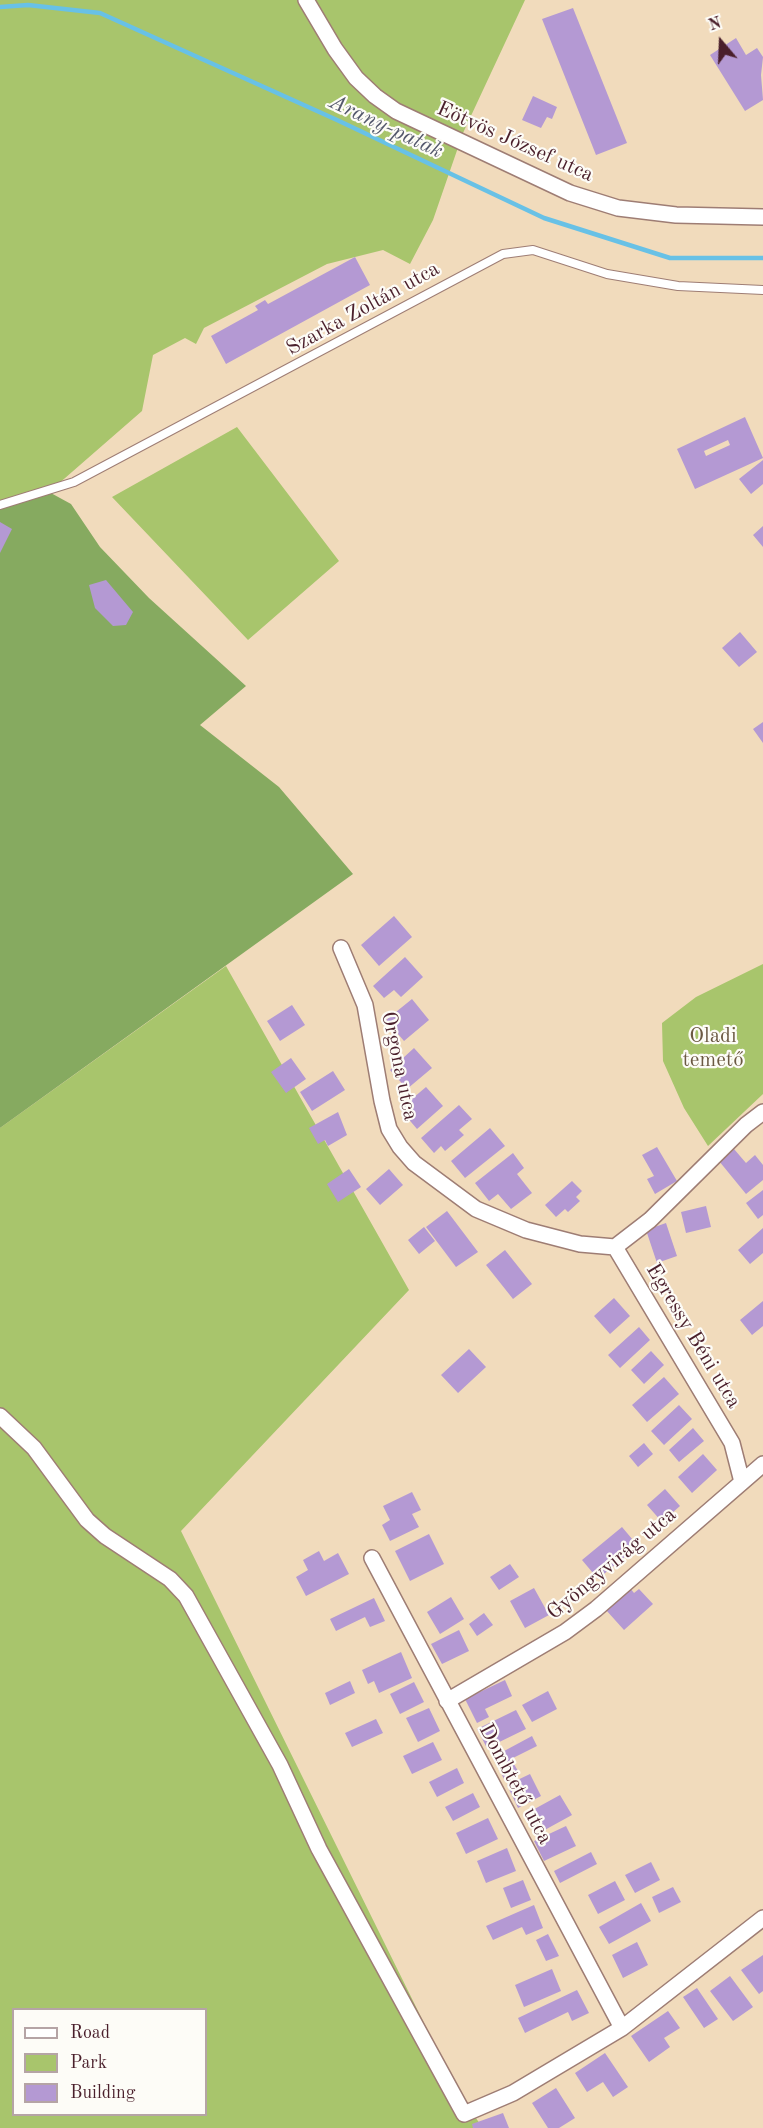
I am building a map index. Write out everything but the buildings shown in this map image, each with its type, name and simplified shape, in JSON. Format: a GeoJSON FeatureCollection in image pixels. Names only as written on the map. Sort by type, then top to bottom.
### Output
{"type":"FeatureCollection","features":[{"type":"Feature","properties":{"kind":"street","name":"Eötvös József utca"},"geometry":{"type":"LineString","coordinates":[[306,0],[334,48],[356,78],[375,96],[396,111],[570,194],[618,208],[676,214],[763,217]]}},
{"type":"Feature","properties":{"kind":"street","name":"Orgona utca"},"geometry":{"type":"LineString","coordinates":[[340,948],[365,1005],[389,1129],[414,1164],[476,1209],[526,1230],[580,1244],[615,1247]]}},
{"type":"Feature","properties":{"kind":"street"},"geometry":{"type":"LineString","coordinates":[[615,1247],[650,1220],[746,1125],[763,1112]]}},
{"type":"Feature","properties":{"kind":"street","name":"Egressy Béni utca"},"geometry":{"type":"LineString","coordinates":[[615,1247],[732,1443],[742,1482]]}},
{"type":"Feature","properties":{"kind":"street"},"geometry":{"type":"LineString","coordinates":[[0,1416],[34,1448],[87,1520],[105,1536],[170,1579],[186,1596],[280,1765],[319,1850],[464,2114],[513,2093],[622,2028],[763,1918]]}},
{"type":"Feature","properties":{"kind":"street","name":"Gyöngyvirág utca"},"geometry":{"type":"LineString","coordinates":[[447,1701],[573,1626],[763,1464]]}},
{"type":"Feature","properties":{"kind":"street","name":"Dombtető utca"},"geometry":{"type":"LineString","coordinates":[[372,1558],[622,2028]]}},
{"type":"Feature","properties":{"kind":"lane","name":"Szarka Zoltán utca"},"geometry":{"type":"LineString","coordinates":[[0,505],[74,482],[503,254],[533,250],[607,274],[678,286],[763,290]]}},
{"type":"Feature","properties":{"kind":"green space"},"geometry":{"type":"Polygon","coordinates":[[[0,0],[525,0],[463,133],[433,220],[410,264],[383,250],[327,264],[204,328],[196,344],[185,338],[153,355],[142,411],[49,492],[0,503],[0,0]]]}},
{"type":"Feature","properties":{"kind":"green space"},"geometry":{"type":"Polygon","coordinates":[[[237,427],[339,561],[248,640],[112,497],[237,427]]]}},
{"type":"Feature","properties":{"kind":"green space"},"geometry":{"type":"Polygon","coordinates":[[[49,492],[71,504],[100,547],[149,598],[246,686],[200,725],[279,787],[353,874],[0,1128],[0,503],[49,492]]]}},
{"type":"Feature","properties":{"kind":"green space","name":"Oladi temető"},"geometry":{"type":"Polygon","coordinates":[[[763,964],[763,1094],[708,1146],[684,1108],[663,1061],[662,1023],[696,997],[763,964]]]}},
{"type":"Feature","properties":{"kind":"green space"},"geometry":{"type":"Polygon","coordinates":[[[226,966],[409,1290],[181,1531],[460,2096],[483,2128],[0,2128],[0,1128],[226,966]]]}},
{"type":"Feature","properties":{"kind":"waterway","name":"Arany-patak"},"geometry":{"type":"LineString","coordinates":[[0,7],[28,5],[100,13],[337,120],[544,218],[670,258],[763,258]]}}]}
